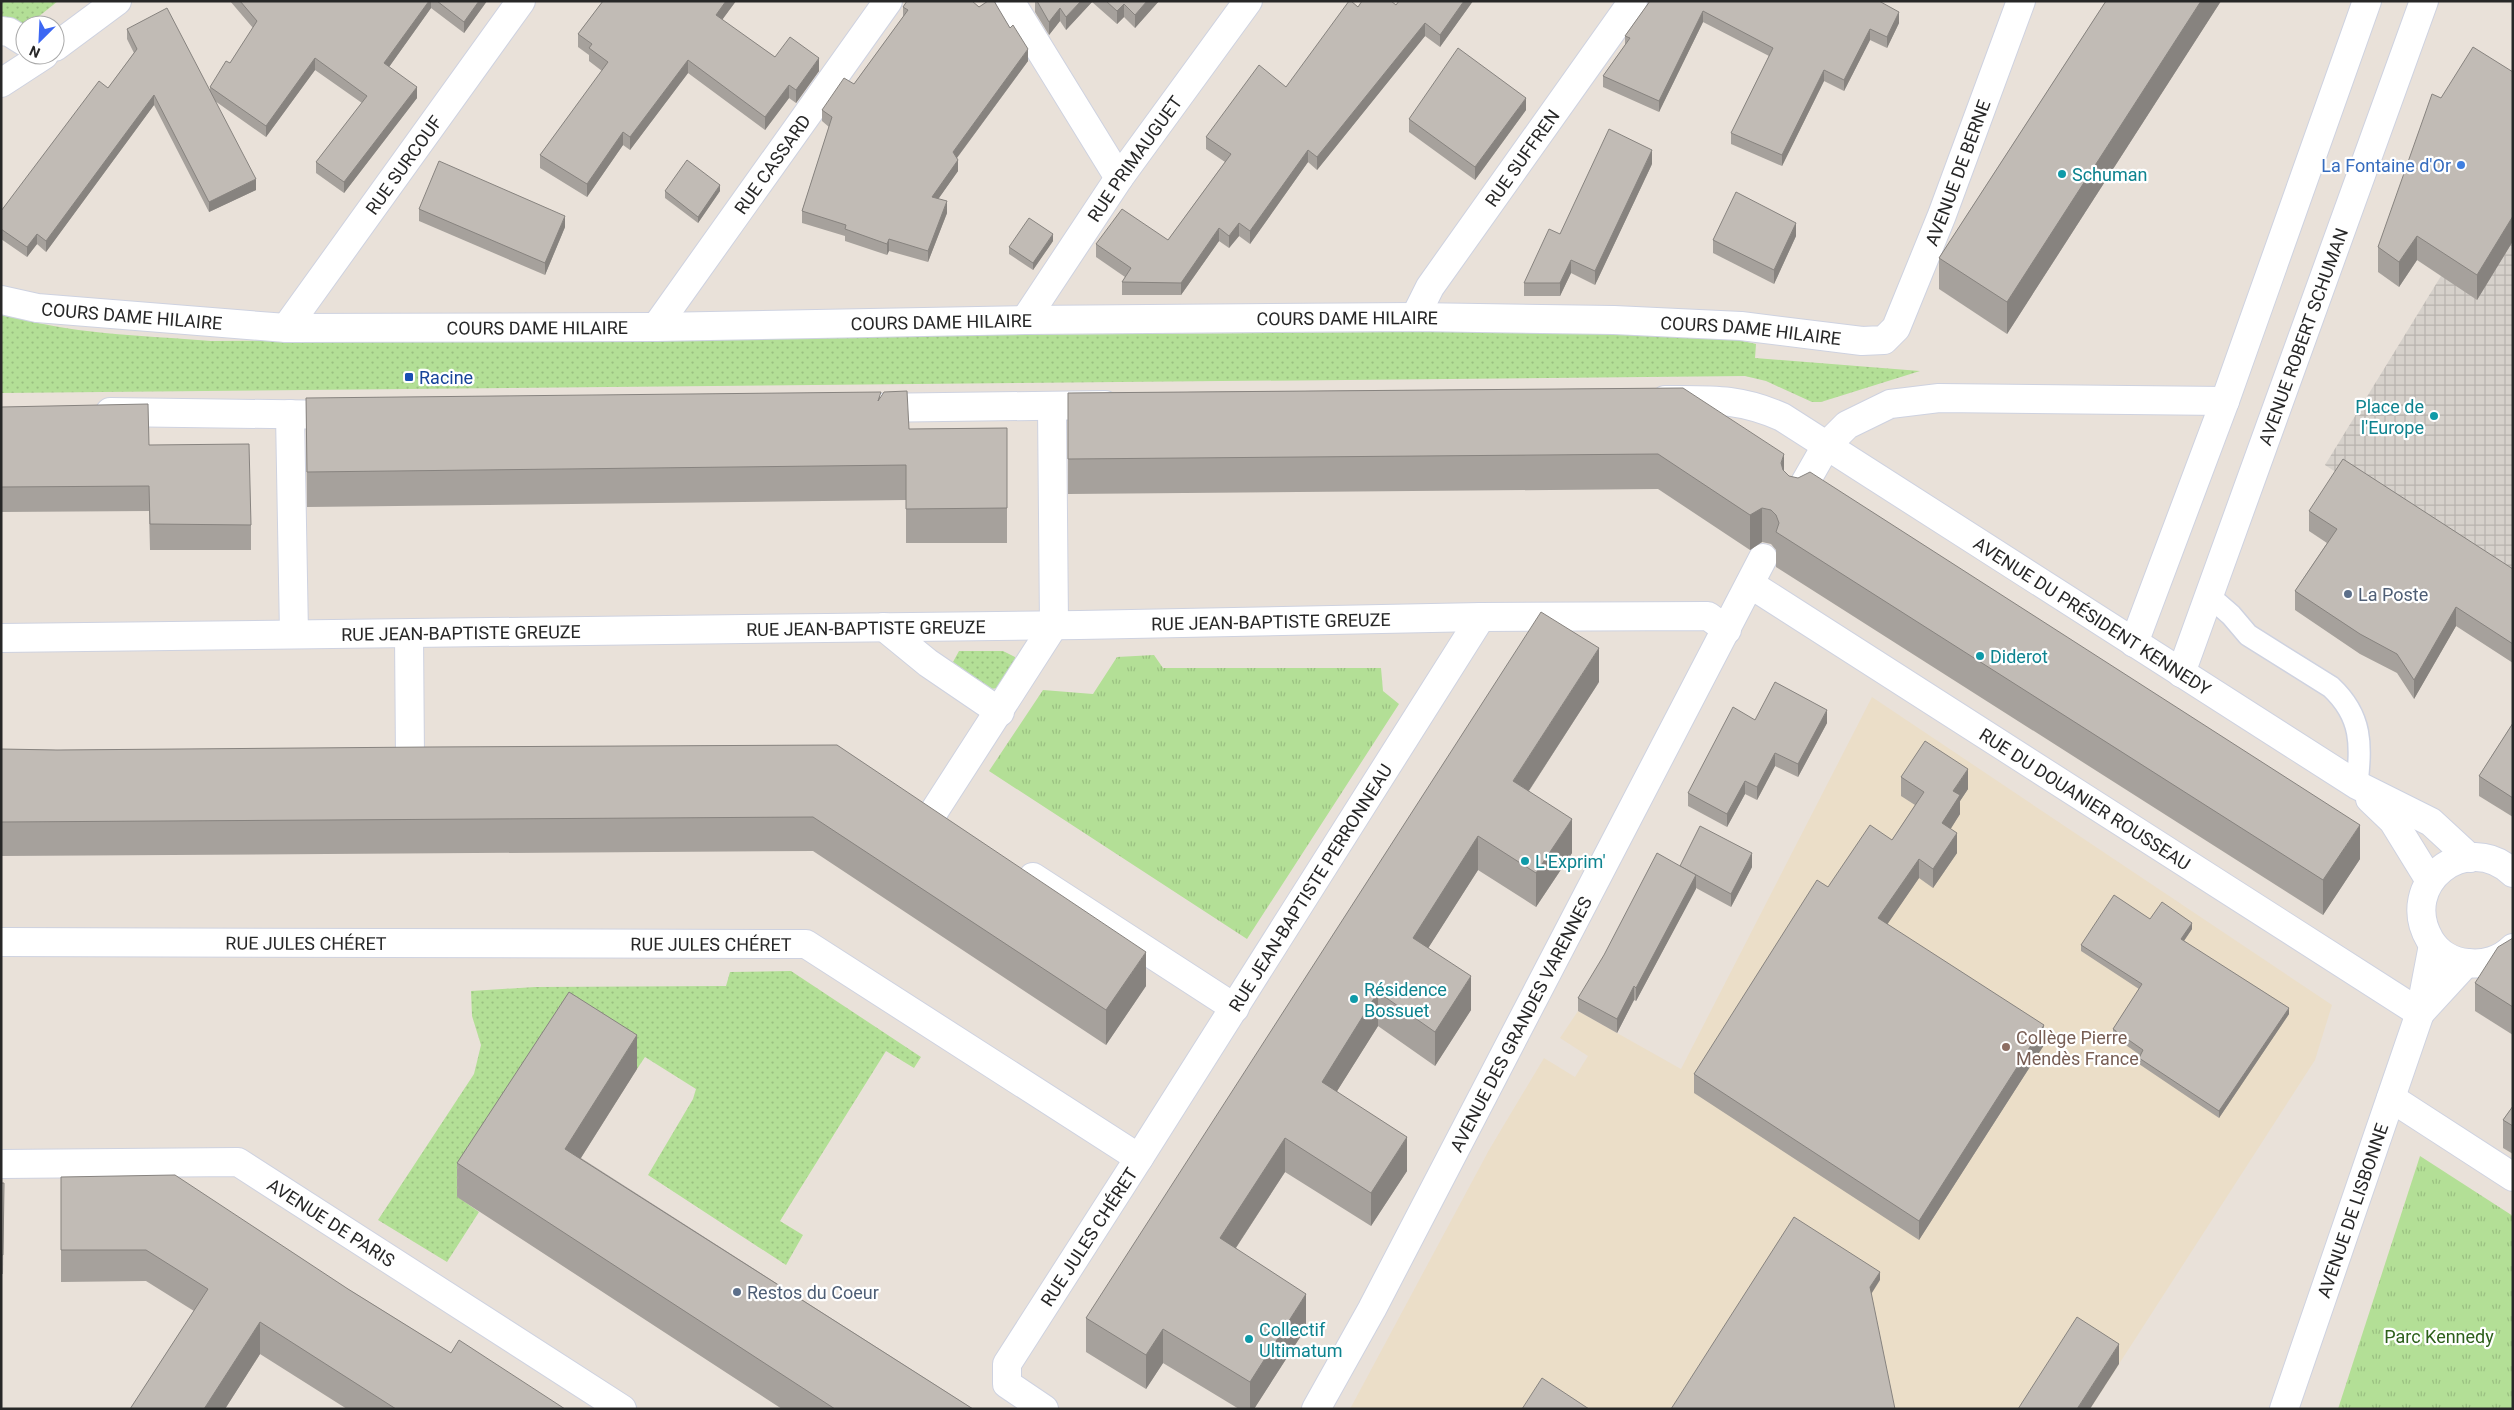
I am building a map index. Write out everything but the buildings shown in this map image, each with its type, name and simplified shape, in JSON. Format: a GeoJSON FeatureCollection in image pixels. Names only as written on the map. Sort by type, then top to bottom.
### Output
{"type":"FeatureCollection","features":[{"type":"Feature","properties":{"kind":"street"},"geometry":{"type":"LineString","coordinates":[[65,35],[117,1]]}},
{"type":"Feature","properties":{"kind":"street","name":"RUE SURCOUF"},"geometry":{"type":"LineString","coordinates":[[286,328],[521,1]]}},
{"type":"Feature","properties":{"kind":"street","name":"RUE CASSARD"},"geometry":{"type":"LineString","coordinates":[[656,327],[888,1]]}},
{"type":"Feature","properties":{"kind":"street"},"geometry":{"type":"LineString","coordinates":[[1010,1],[1120,178]]}},
{"type":"Feature","properties":{"kind":"street","name":"RUE PRIMAUGUET"},"geometry":{"type":"LineString","coordinates":[[1025,320],[1120,178],[1248,1]]}},
{"type":"Feature","properties":{"kind":"street","name":"RUE SUFFREN"},"geometry":{"type":"LineString","coordinates":[[1415,317],[1430,288],[1633,1]]}},
{"type":"Feature","properties":{"kind":"street","name":"AVENUE DE BERNE"},"geometry":{"type":"LineString","coordinates":[[1884,340],[1896,328],[1935,232],[2021,1]]}},
{"type":"Feature","properties":{"kind":"street"},"geometry":{"type":"LineString","coordinates":[[2134,644],[2225,401],[2367,1]]}},
{"type":"Feature","properties":{"kind":"street","name":"AVENUE ROBERT SCHUMAN"},"geometry":{"type":"LineString","coordinates":[[2181,673],[2424,1]]}},
{"type":"Feature","properties":{"kind":"street"},"geometry":{"type":"LineString","coordinates":[[1,31],[9,32],[15,36]]}},
{"type":"Feature","properties":{"kind":"street"},"geometry":{"type":"LineString","coordinates":[[1,83],[23,65]]}},
{"type":"Feature","properties":{"kind":"street","name":"COURS DAME HILAIRE"},"geometry":{"type":"LineString","coordinates":[[1,300],[37,308],[286,328],[656,327],[1025,320],[1415,317],[1692,323],[1741,326],[1862,341],[1884,340]]}},
{"type":"Feature","properties":{"kind":"street"},"geometry":{"type":"LineString","coordinates":[[1797,497],[1826,446],[1847,425],[1890,404],[1939,398],[2225,401]]}},
{"type":"Feature","properties":{"kind":"street"},"geometry":{"type":"LineString","coordinates":[[1644,400],[1734,401],[1759,407],[1782,417],[1826,446]]}},
{"type":"Feature","properties":{"kind":"street"},"geometry":{"type":"LineString","coordinates":[[844,409],[1131,405]]}},
{"type":"Feature","properties":{"kind":"street"},"geometry":{"type":"LineString","coordinates":[[933,813],[1000,712],[1054,625],[1052,406]]}},
{"type":"Feature","properties":{"kind":"street"},"geometry":{"type":"LineString","coordinates":[[87,412],[365,414]]}},
{"type":"Feature","properties":{"kind":"street"},"geometry":{"type":"LineString","coordinates":[[290,414],[294,634]]}},
{"type":"Feature","properties":{"kind":"street","name":"AVENUE DU PRÉSIDENT KENNEDY"},"geometry":{"type":"LineString","coordinates":[[1826,446],[2357,785],[2431,822],[2470,858]]}},
{"type":"Feature","properties":{"kind":"street","name":"AVENUE DES GRANDES VARENNES"},"geometry":{"type":"LineString","coordinates":[[1316,1409],[1377,1300],[1763,558]]}},
{"type":"Feature","properties":{"kind":"street","name":"RUE DU DOUANIER ROUSSEAU"},"geometry":{"type":"LineString","coordinates":[[1750,584],[2420,1013]]}},
{"type":"Feature","properties":{"kind":"street","name":"RUE JEAN-BAPTISTE GREUZE"},"geometry":{"type":"LineString","coordinates":[[1,638],[884,628],[1481,617],[1708,616],[1727,630]]}},
{"type":"Feature","properties":{"kind":"street","name":"RUE JEAN-BAPTISTE PERRONNEAU"},"geometry":{"type":"LineString","coordinates":[[1140,1158],[1481,617]]}},
{"type":"Feature","properties":{"kind":"street"},"geometry":{"type":"LineString","coordinates":[[884,628],[928,663],[1000,712]]}},
{"type":"Feature","properties":{"kind":"street"},"geometry":{"type":"LineString","coordinates":[[409,634],[400,760],[439,760]]}},
{"type":"Feature","properties":{"kind":"street","name":"AVENUE DU PRÉSIDENT KENNEDY"},"geometry":{"type":"LineString","coordinates":[[2357,785],[2393,821],[2430,881]]}},
{"type":"Feature","properties":{"kind":"street"},"geometry":{"type":"LineString","coordinates":[[909,796],[958,829]]}},
{"type":"Feature","properties":{"kind":"street"},"geometry":{"type":"LineString","coordinates":[[2513,873],[2496,862],[2470,858],[2454,861],[2440,869],[2430,881],[2422,897],[2421,914],[2424,930],[2433,945],[2445,956],[2477,965],[2493,961],[2513,948]]}},
{"type":"Feature","properties":{"kind":"street"},"geometry":{"type":"LineString","coordinates":[[1015,866],[1235,1008]]}},
{"type":"Feature","properties":{"kind":"street","name":"RUE JULES CHÉRET"},"geometry":{"type":"LineString","coordinates":[[1,942],[806,944],[1140,1158],[1007,1364],[1007,1384],[1044,1409]]}},
{"type":"Feature","properties":{"kind":"street","name":"AVENUE DE LISBONNE"},"geometry":{"type":"LineString","coordinates":[[2284,1409],[2420,1013],[2433,945]]}},
{"type":"Feature","properties":{"kind":"street","name":"AVENUE DE LISBONNE"},"geometry":{"type":"LineString","coordinates":[[2420,1013],[2466,963]]}},
{"type":"Feature","properties":{"kind":"street"},"geometry":{"type":"LineString","coordinates":[[2391,1098],[2513,1177]]}},
{"type":"Feature","properties":{"kind":"street","name":"AVENUE DE PARIS"},"geometry":{"type":"LineString","coordinates":[[1,1164],[238,1162],[622,1409]]}},
{"type":"Feature","properties":{"kind":"lane"},"geometry":{"type":"LineString","coordinates":[[2208,596],[2231,615],[2248,635],[2330,687],[2342,698],[2354,716],[2360,745],[2357,785]]}},
{"type":"Feature","properties":{"kind":"shaded area","name":"Place de l'Europe"},"geometry":{"type":"Polygon","coordinates":[[[2513,240],[2513,588],[2325,465],[2441,276],[2513,240]]]}},
{"type":"Feature","properties":{"kind":"shaded area","name":"Collège Pierre Mendès France"},"geometry":{"type":"Polygon","coordinates":[[[1872,697],[2332,1005],[2315,1060],[2090,1409],[1350,1409],[1489,1150],[1544,1058],[1575,1077],[1588,1056],[1560,1038],[1578,1011],[1681,1069],[1872,697]]]}},
{"type":"Feature","properties":{"kind":"green space"},"geometry":{"type":"Polygon","coordinates":[[[1,1],[58,1],[40,15],[15,15],[15,36],[1,47],[1,1]]]}},
{"type":"Feature","properties":{"kind":"green space"},"geometry":{"type":"Polygon","coordinates":[[[1,313],[52,326],[78,330],[211,341],[1656,330],[1729,338],[1756,344],[1755,358],[1920,371],[1821,402],[1812,402],[1766,381],[1745,376],[1,393],[1,313]]]}},
{"type":"Feature","properties":{"kind":"green space"},"geometry":{"type":"Polygon","coordinates":[[[959,651],[1003,651],[1015,657],[1015,666],[998,688],[990,689],[953,662],[959,651]]]}},
{"type":"Feature","properties":{"kind":"green space"},"geometry":{"type":"Polygon","coordinates":[[[1154,655],[1163,668],[1381,668],[1383,691],[1399,704],[1247,939],[989,771],[1043,690],[1093,694],[1117,657],[1154,655]]]}},
{"type":"Feature","properties":{"kind":"green space"},"geometry":{"type":"Polygon","coordinates":[[[791,971],[921,1057],[914,1068],[886,1051],[780,1221],[803,1235],[786,1265],[648,1175],[693,1099],[696,1089],[645,1057],[637,1069],[458,1197],[479,1212],[447,1262],[378,1220],[474,1074],[481,1045],[472,1016],[471,991],[535,987],[726,986],[730,972],[791,971]]]}},
{"type":"Feature","properties":{"kind":"green space","name":"Parc Kennedy"},"geometry":{"type":"Polygon","coordinates":[[[2420,1156],[2513,1216],[2513,1409],[2338,1409],[2420,1156]]]}},
{"type":"Feature","properties":{"kind":"place","name":"La Fontaine d'Or"},"geometry":{"type":"Point","coordinates":[2461,165]}},
{"type":"Feature","properties":{"kind":"place","name":"Schuman"},"geometry":{"type":"Point","coordinates":[2062,174]}},
{"type":"Feature","properties":{"kind":"place","name":"Racine"},"geometry":{"type":"Point","coordinates":[409,377]}},
{"type":"Feature","properties":{"kind":"place","name":"Place de l'Europe"},"geometry":{"type":"Point","coordinates":[2434,416]}},
{"type":"Feature","properties":{"kind":"place","name":"La Poste"},"geometry":{"type":"Point","coordinates":[2348,594]}},
{"type":"Feature","properties":{"kind":"place","name":"Diderot"},"geometry":{"type":"Point","coordinates":[1980,656]}},
{"type":"Feature","properties":{"kind":"place","name":"L'Exprim'"},"geometry":{"type":"Point","coordinates":[1525,861]}},
{"type":"Feature","properties":{"kind":"place","name":"Résidence Bossuet"},"geometry":{"type":"Point","coordinates":[1354,999]}},
{"type":"Feature","properties":{"kind":"place","name":"Collège Pierre Mendès France"},"geometry":{"type":"Point","coordinates":[2006,1047]}},
{"type":"Feature","properties":{"kind":"place","name":"Restos du Coeur"},"geometry":{"type":"Point","coordinates":[737,1292]}},
{"type":"Feature","properties":{"kind":"place","name":"Collectif Ultimatum"},"geometry":{"type":"Point","coordinates":[1249,1339]}}]}
